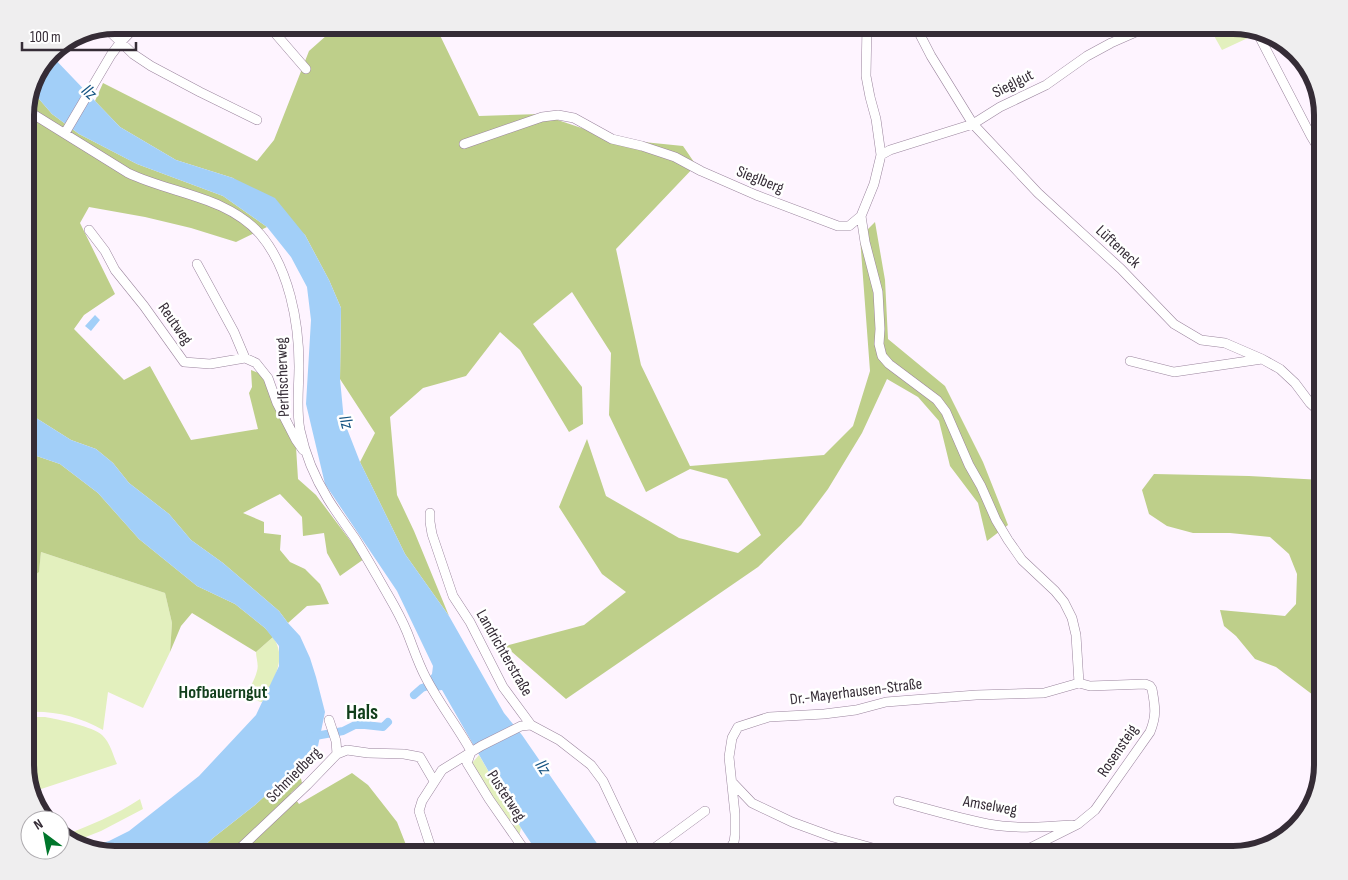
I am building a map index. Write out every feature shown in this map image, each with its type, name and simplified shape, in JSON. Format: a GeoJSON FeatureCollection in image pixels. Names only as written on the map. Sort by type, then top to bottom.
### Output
{"type":"FeatureCollection","features":[{"type":"Feature","properties":{"kind":"street"},"geometry":{"type":"LineString","coordinates":[[112,34],[133,54],[151,66],[258,120]]}},
{"type":"Feature","properties":{"kind":"street"},"geometry":{"type":"LineString","coordinates":[[67,130],[94,83],[120,43],[128,34]]}},
{"type":"Feature","properties":{"kind":"street"},"geometry":{"type":"LineString","coordinates":[[276,34],[306,69]]}},
{"type":"Feature","properties":{"kind":"street"},"geometry":{"type":"LineString","coordinates":[[867,34],[866,76],[876,119],[881,154],[874,184],[862,216],[865,242],[878,292],[879,344],[882,356],[937,400],[946,412],[969,465],[1008,540],[1022,560],[1064,602],[1072,618],[1076,634],[1079,683]]}},
{"type":"Feature","properties":{"kind":"street","name":"Lüfteneck"},"geometry":{"type":"LineString","coordinates":[[920,34],[973,124],[1038,193],[1121,269],[1174,324],[1201,340],[1225,343],[1280,368],[1314,407]]}},
{"type":"Feature","properties":{"kind":"street","name":"Sieglgut"},"geometry":{"type":"LineString","coordinates":[[881,154],[973,124],[1000,107],[1046,85],[1087,56],[1132,34]]}},
{"type":"Feature","properties":{"kind":"street"},"geometry":{"type":"LineString","coordinates":[[1260,39],[1314,141]]}},
{"type":"Feature","properties":{"kind":"street","name":"Perlfischerweg"},"geometry":{"type":"LineString","coordinates":[[34,114],[67,130],[128,173],[210,201],[232,212],[251,225],[271,250],[282,273],[293,307],[299,364],[298,412],[300,430],[312,467],[328,499],[388,595],[406,630],[424,676],[472,751]]}},
{"type":"Feature","properties":{"kind":"street","name":"Sieglberg"},"geometry":{"type":"LineString","coordinates":[[464,144],[542,117],[558,115],[574,118],[612,139],[642,146],[675,157],[700,171],[756,196],[838,226],[849,226],[862,216]]}},
{"type":"Feature","properties":{"kind":"street","name":"Reutweg"},"geometry":{"type":"LineString","coordinates":[[89,230],[105,251],[115,270],[144,306],[184,362],[210,364],[245,358]]}},
{"type":"Feature","properties":{"kind":"street"},"geometry":{"type":"LineString","coordinates":[[197,264],[234,332],[245,358],[256,363],[268,378],[290,429],[308,456]]}},
{"type":"Feature","properties":{"kind":"street"},"geometry":{"type":"LineString","coordinates":[[1130,361],[1174,372],[1262,360]]}},
{"type":"Feature","properties":{"kind":"street","name":"Landrichterstraße"},"geometry":{"type":"LineString","coordinates":[[430,513],[432,534],[453,596],[470,622],[504,687],[531,725],[559,740],[591,765],[603,780],[634,846]]}},
{"type":"Feature","properties":{"kind":"street","name":"Dr.-Mayerhausen-Straße"},"geometry":{"type":"LineString","coordinates":[[732,846],[735,835],[735,814],[729,757],[732,738],[738,727],[769,716],[824,714],[856,710],[886,702],[976,695],[1044,693],[1079,683]]}},
{"type":"Feature","properties":{"kind":"street","name":"Rosensteig"},"geometry":{"type":"LineString","coordinates":[[1034,846],[1078,824],[1096,810],[1150,732],[1154,722],[1156,710],[1150,686],[1145,684],[1090,686],[1079,683]]}},
{"type":"Feature","properties":{"kind":"street"},"geometry":{"type":"LineString","coordinates":[[331,724],[336,741],[337,754]]}},
{"type":"Feature","properties":{"kind":"street"},"geometry":{"type":"LineString","coordinates":[[430,846],[419,811],[422,801],[442,770],[472,751],[521,726],[531,725]]}},
{"type":"Feature","properties":{"kind":"street","name":"Schmiedberg"},"geometry":{"type":"LineString","coordinates":[[242,846],[337,754],[347,750],[420,757],[434,781]]}},
{"type":"Feature","properties":{"kind":"street","name":"Pustetweg"},"geometry":{"type":"LineString","coordinates":[[472,751],[467,763],[520,846]]}},
{"type":"Feature","properties":{"kind":"street"},"geometry":{"type":"LineString","coordinates":[[732,782],[752,804],[792,822],[833,837],[866,846]]}},
{"type":"Feature","properties":{"kind":"street","name":"Amselweg"},"geometry":{"type":"LineString","coordinates":[[898,801],[989,824],[1020,827],[1053,827],[1078,824]]}},
{"type":"Feature","properties":{"kind":"street"},"geometry":{"type":"LineString","coordinates":[[658,846],[705,812]]}},
{"type":"Feature","properties":{"kind":"green space"},"geometry":{"type":"Polygon","coordinates":[[[439,34],[479,116],[540,114],[614,139],[683,146],[696,165],[616,249],[641,365],[690,466],[824,455],[853,426],[870,371],[860,237],[875,222],[885,280],[888,339],[945,386],[983,462],[1008,525],[987,541],[978,503],[950,466],[939,421],[918,397],[887,379],[862,433],[828,489],[801,525],[758,567],[566,699],[505,646],[584,625],[626,592],[602,574],[559,507],[587,439],[606,496],[679,538],[738,553],[761,535],[727,479],[690,469],[646,492],[609,415],[611,353],[572,292],[533,324],[582,387],[583,424],[569,432],[520,350],[500,332],[466,376],[423,388],[390,417],[397,495],[449,616],[405,554],[360,462],[375,433],[340,379],[341,308],[329,280],[305,235],[233,178],[176,160],[120,127],[95,101],[103,83],[257,161],[274,140],[309,51],[327,35],[439,34]]]}},
{"type":"Feature","properties":{"kind":"green space"},"geometry":{"type":"Polygon","coordinates":[[[1213,34],[1250,36],[1250,37],[1222,50],[1213,34]]]}},
{"type":"Feature","properties":{"kind":"green space"},"geometry":{"type":"Polygon","coordinates":[[[37,96],[52,114],[79,134],[137,164],[223,196],[267,227],[236,242],[191,228],[145,217],[89,207],[80,223],[115,294],[84,315],[74,329],[124,380],[150,366],[191,440],[258,429],[249,393],[252,387],[251,370],[264,375],[296,447],[298,479],[316,495],[364,559],[340,576],[327,553],[324,533],[303,536],[302,517],[280,494],[243,513],[264,522],[264,533],[281,535],[280,550],[290,562],[305,569],[320,584],[329,604],[307,606],[288,623],[279,611],[223,563],[191,540],[169,514],[129,483],[113,463],[96,449],[71,440],[34,417],[34,110],[37,96]]]}},
{"type":"Feature","properties":{"kind":"green space"},"geometry":{"type":"Polygon","coordinates":[[[34,455],[60,464],[98,493],[139,539],[197,586],[235,604],[265,628],[273,637],[256,652],[192,613],[181,626],[170,652],[172,623],[165,593],[41,552],[39,572],[34,575],[34,455]]]}},
{"type":"Feature","properties":{"kind":"green space"},"geometry":{"type":"Polygon","coordinates":[[[1154,474],[1314,480],[1314,697],[1276,667],[1255,659],[1236,636],[1224,626],[1220,610],[1285,616],[1296,604],[1297,574],[1289,554],[1270,537],[1230,533],[1193,533],[1167,526],[1149,514],[1142,490],[1154,474]]]}},
{"type":"Feature","properties":{"kind":"green space"},"geometry":{"type":"Polygon","coordinates":[[[41,552],[165,593],[172,623],[170,652],[143,708],[108,692],[103,730],[65,715],[34,712],[34,575],[39,571],[41,552]]]}},
{"type":"Feature","properties":{"kind":"green space"},"geometry":{"type":"Polygon","coordinates":[[[273,637],[279,653],[279,661],[274,678],[262,702],[255,700],[250,694],[258,669],[256,652],[273,637]]]}},
{"type":"Feature","properties":{"kind":"green space"},"geometry":{"type":"Polygon","coordinates":[[[34,717],[45,717],[75,724],[98,732],[107,741],[117,764],[38,790],[34,770],[34,717]]]}},
{"type":"Feature","properties":{"kind":"green space"},"geometry":{"type":"Polygon","coordinates":[[[479,755],[521,828],[518,841],[472,763],[479,755]]]}},
{"type":"Feature","properties":{"kind":"green space"},"geometry":{"type":"Polygon","coordinates":[[[298,766],[302,783],[291,793],[299,804],[352,773],[368,785],[397,822],[406,846],[204,846],[255,805],[298,766]]]}},
{"type":"Feature","properties":{"kind":"green space"},"geometry":{"type":"Polygon","coordinates":[[[140,799],[143,809],[101,831],[81,839],[70,833],[102,820],[140,799]]]}},
{"type":"Feature","properties":{"kind":"water","name":"Ilz"},"geometry":{"type":"Polygon","coordinates":[[[56,60],[120,127],[176,160],[233,178],[275,198],[305,235],[329,280],[341,308],[340,379],[344,421],[360,462],[405,554],[449,616],[504,713],[522,735],[599,846],[533,846],[442,690],[434,691],[427,679],[432,674],[433,666],[397,591],[325,484],[306,404],[311,320],[307,287],[291,257],[267,227],[223,196],[137,164],[79,134],[52,114],[37,96],[42,79],[56,60]]]}},
{"type":"Feature","properties":{"kind":"water"},"geometry":{"type":"Polygon","coordinates":[[[95,315],[100,320],[91,331],[85,326],[95,315]]]}},
{"type":"Feature","properties":{"kind":"water"},"geometry":{"type":"Polygon","coordinates":[[[34,417],[71,440],[96,449],[113,463],[129,483],[169,514],[191,540],[223,563],[279,611],[300,636],[310,658],[325,712],[318,746],[309,752],[298,766],[255,805],[204,846],[104,846],[98,844],[129,831],[199,776],[256,715],[279,666],[279,646],[265,628],[235,604],[197,586],[139,539],[98,493],[60,464],[34,455],[34,417]]]}},
{"type":"Feature","properties":{"kind":"waterway"},"geometry":{"type":"LineString","coordinates":[[414,695],[422,688],[434,684]]}},
{"type":"Feature","properties":{"kind":"waterway"},"geometry":{"type":"LineString","coordinates":[[310,737],[343,731],[355,725],[383,727],[388,722]]}},
{"type":"Feature","properties":{"kind":"district","name":"Hofbauerngut"},"geometry":{"type":"Point","coordinates":[223,692]}},
{"type":"Feature","properties":{"kind":"district","name":"Hals"},"geometry":{"type":"Point","coordinates":[362,712]}}]}
